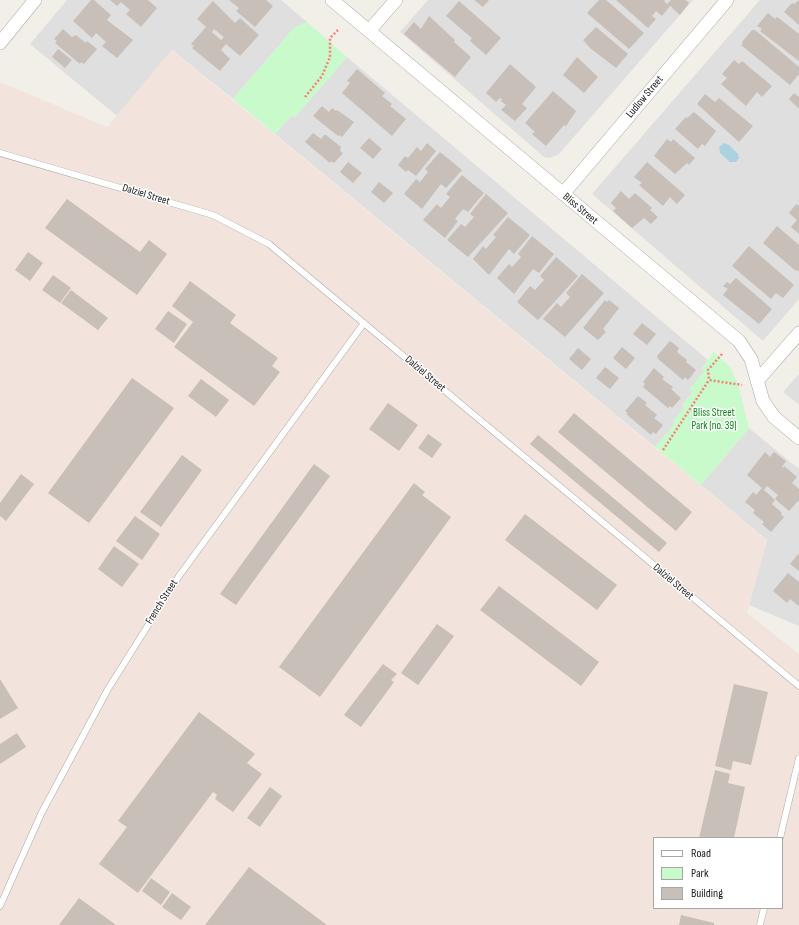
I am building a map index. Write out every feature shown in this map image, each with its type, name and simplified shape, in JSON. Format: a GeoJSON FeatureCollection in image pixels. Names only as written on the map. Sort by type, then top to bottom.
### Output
{"type":"FeatureCollection","features":[{"type":"Feature","properties":{"kind":"street"},"geometry":{"type":"LineString","coordinates":[[0,43],[35,0]]}},
{"type":"Feature","properties":{"kind":"street","name":"Bliss Street"},"geometry":{"type":"LineString","coordinates":[[332,0],[739,341],[751,359],[763,401],[774,417],[799,438]]}},
{"type":"Feature","properties":{"kind":"street"},"geometry":{"type":"LineString","coordinates":[[369,31],[396,0]]}},
{"type":"Feature","properties":{"kind":"street","name":"Ludlow Street"},"geometry":{"type":"LineString","coordinates":[[563,194],[727,0]]}},
{"type":"Feature","properties":{"kind":"street"},"geometry":{"type":"LineString","coordinates":[[757,381],[799,333]]}},
{"type":"Feature","properties":{"kind":"lane","name":"Dalziel Street"},"geometry":{"type":"LineString","coordinates":[[0,153],[213,215],[269,244],[799,686]]}},
{"type":"Feature","properties":{"kind":"lane","name":"French Street"},"geometry":{"type":"LineString","coordinates":[[0,906],[42,812],[108,689],[179,576],[364,323]]}},
{"type":"Feature","properties":{"kind":"lane"},"geometry":{"type":"LineString","coordinates":[[780,837],[799,758]]}},
{"type":"Feature","properties":{"kind":"lane"},"geometry":{"type":"LineString","coordinates":[[760,925],[764,909]]}},
{"type":"Feature","properties":{"kind":"path"},"geometry":{"type":"LineString","coordinates":[[304,97],[322,76],[330,57],[330,38],[338,30]]}},
{"type":"Feature","properties":{"kind":"path"},"geometry":{"type":"LineString","coordinates":[[662,450],[709,380],[708,370],[722,354]]}},
{"type":"Feature","properties":{"kind":"path"},"geometry":{"type":"LineString","coordinates":[[709,380],[742,385]]}},
{"type":"Feature","properties":{"kind":"shaded area"},"geometry":{"type":"Polygon","coordinates":[[[67,0],[281,0],[307,22],[294,28],[233,99],[172,50],[117,116],[30,44],[67,0]]]}},
{"type":"Feature","properties":{"kind":"shaded area"},"geometry":{"type":"Polygon","coordinates":[[[428,0],[693,0],[559,154],[550,158],[544,157],[400,32],[428,0]]]}},
{"type":"Feature","properties":{"kind":"shaded area"},"geometry":{"type":"Polygon","coordinates":[[[760,0],[799,0],[799,299],[763,341],[592,194],[760,0]]]}},
{"type":"Feature","properties":{"kind":"shaded area"},"geometry":{"type":"Polygon","coordinates":[[[172,50],[767,540],[747,613],[799,654],[799,925],[0,925],[0,82],[107,127],[172,50]]]}},
{"type":"Feature","properties":{"kind":"shaded area"},"geometry":{"type":"Polygon","coordinates":[[[347,57],[708,360],[702,368],[705,371],[690,389],[693,392],[682,405],[685,408],[673,421],[676,424],[655,447],[275,134],[292,115],[295,117],[347,57]]]}},
{"type":"Feature","properties":{"kind":"shaded area"},"geometry":{"type":"Polygon","coordinates":[[[799,374],[799,405],[783,392],[799,374]]]}},
{"type":"Feature","properties":{"kind":"shaded area"},"geometry":{"type":"Polygon","coordinates":[[[749,428],[799,469],[799,626],[749,605],[767,540],[701,485],[749,428]]]}},
{"type":"Feature","properties":{"kind":"green space"},"geometry":{"type":"Polygon","coordinates":[[[307,22],[347,57],[295,117],[292,115],[275,134],[233,99],[294,28],[307,22]]]}},
{"type":"Feature","properties":{"kind":"green space","name":"Bliss Street Park (no. 39)"},"geometry":{"type":"Polygon","coordinates":[[[714,352],[730,367],[738,384],[749,428],[701,485],[655,447],[675,424],[673,421],[684,408],[682,405],[693,392],[689,389],[704,371],[702,368],[714,352]]]}},
{"type":"Feature","properties":{"kind":"water"},"geometry":{"type":"Polygon","coordinates":[[[724,143],[729,145],[738,154],[739,158],[736,162],[730,162],[720,153],[719,147],[724,143]]]}},
{"type":"Feature","properties":{"kind":"building"},"geometry":{"type":"Polygon","coordinates":[[[91,0],[94,0],[111,15],[107,20],[133,40],[117,58],[102,46],[106,42],[96,33],[92,38],[73,21],[91,0]]]}},
{"type":"Feature","properties":{"kind":"building"},"geometry":{"type":"Polygon","coordinates":[[[110,0],[148,0],[157,8],[141,27],[126,14],[130,10],[121,2],[117,6],[110,0]]]}},
{"type":"Feature","properties":{"kind":"building"},"geometry":{"type":"Polygon","coordinates":[[[229,0],[266,0],[273,6],[255,27],[236,11],[239,8],[229,0]]]}},
{"type":"Feature","properties":{"kind":"building"},"geometry":{"type":"Polygon","coordinates":[[[474,0],[489,0],[483,7],[474,0]]]}},
{"type":"Feature","properties":{"kind":"building"},"geometry":{"type":"Polygon","coordinates":[[[599,0],[606,0],[644,33],[629,49],[587,13],[599,0]]]}},
{"type":"Feature","properties":{"kind":"building"},"geometry":{"type":"Polygon","coordinates":[[[616,0],[665,0],[664,1],[667,4],[671,0],[685,0],[689,3],[680,15],[670,6],[662,16],[656,11],[652,16],[656,19],[648,28],[616,0]]]}},
{"type":"Feature","properties":{"kind":"building"},"geometry":{"type":"Polygon","coordinates":[[[799,0],[799,25],[784,12],[792,3],[794,4],[799,0]]]}},
{"type":"Feature","properties":{"kind":"building"},"geometry":{"type":"Polygon","coordinates":[[[213,1],[235,23],[240,18],[259,35],[240,56],[226,44],[221,50],[230,59],[220,71],[192,48],[194,46],[191,44],[206,27],[221,40],[224,37],[214,29],[212,32],[197,19],[213,1]]]}},
{"type":"Feature","properties":{"kind":"building"},"geometry":{"type":"Polygon","coordinates":[[[459,1],[501,38],[486,55],[470,41],[472,38],[446,16],[459,1]]]}},
{"type":"Feature","properties":{"kind":"building"},"geometry":{"type":"Polygon","coordinates":[[[768,13],[775,19],[777,17],[780,19],[799,34],[799,61],[760,31],[762,29],[757,26],[768,13]]]}},
{"type":"Feature","properties":{"kind":"building"},"geometry":{"type":"Polygon","coordinates":[[[429,16],[471,57],[455,77],[404,34],[414,22],[421,29],[429,16]]]}},
{"type":"Feature","properties":{"kind":"building"},"geometry":{"type":"Polygon","coordinates":[[[596,27],[628,54],[616,68],[590,48],[583,40],[596,27]]]}},
{"type":"Feature","properties":{"kind":"building"},"geometry":{"type":"Polygon","coordinates":[[[63,29],[72,37],[76,35],[97,49],[84,64],[81,62],[80,64],[55,43],[57,41],[54,39],[63,29]]]}},
{"type":"Feature","properties":{"kind":"building"},"geometry":{"type":"Polygon","coordinates":[[[752,30],[755,30],[799,67],[799,74],[790,85],[741,45],[752,30]]]}},
{"type":"Feature","properties":{"kind":"building"},"geometry":{"type":"Polygon","coordinates":[[[58,49],[72,60],[65,68],[52,57],[58,49]]]}},
{"type":"Feature","properties":{"kind":"building"},"geometry":{"type":"Polygon","coordinates":[[[577,57],[598,77],[584,93],[563,75],[577,57]]]}},
{"type":"Feature","properties":{"kind":"building"},"geometry":{"type":"Polygon","coordinates":[[[734,60],[739,64],[742,61],[772,86],[762,97],[757,92],[746,106],[721,84],[727,78],[722,74],[734,60]]]}},
{"type":"Feature","properties":{"kind":"building"},"geometry":{"type":"Polygon","coordinates":[[[510,64],[536,87],[522,104],[527,108],[515,121],[501,110],[506,105],[501,101],[502,99],[500,98],[496,102],[486,93],[510,64]]]}},
{"type":"Feature","properties":{"kind":"building"},"geometry":{"type":"Polygon","coordinates":[[[357,69],[385,93],[382,96],[392,104],[390,106],[406,119],[392,136],[342,93],[350,83],[347,81],[357,69]]]}},
{"type":"Feature","properties":{"kind":"building"},"geometry":{"type":"Polygon","coordinates":[[[553,91],[576,111],[566,126],[564,125],[546,146],[532,134],[535,132],[525,123],[553,91]]]}},
{"type":"Feature","properties":{"kind":"building"},"geometry":{"type":"Polygon","coordinates":[[[794,93],[799,97],[799,109],[789,99],[794,93]]]}},
{"type":"Feature","properties":{"kind":"building"},"geometry":{"type":"Polygon","coordinates":[[[705,94],[715,102],[719,98],[753,126],[739,142],[697,104],[705,94]]]}},
{"type":"Feature","properties":{"kind":"building"},"geometry":{"type":"Polygon","coordinates":[[[322,106],[329,112],[332,108],[336,111],[337,110],[354,122],[342,137],[339,135],[338,136],[313,116],[322,106]]]}},
{"type":"Feature","properties":{"kind":"building"},"geometry":{"type":"Polygon","coordinates":[[[694,112],[716,131],[705,146],[702,144],[698,149],[675,129],[686,117],[687,118],[694,112]]]}},
{"type":"Feature","properties":{"kind":"building"},"geometry":{"type":"Polygon","coordinates":[[[313,133],[321,139],[324,135],[326,135],[341,147],[340,151],[343,153],[334,163],[331,161],[330,163],[305,142],[313,133]]]}},
{"type":"Feature","properties":{"kind":"building"},"geometry":{"type":"Polygon","coordinates":[[[369,138],[382,149],[373,159],[360,148],[369,138]]]}},
{"type":"Feature","properties":{"kind":"building"},"geometry":{"type":"Polygon","coordinates":[[[667,139],[671,142],[673,139],[695,158],[689,165],[687,163],[675,174],[654,156],[667,139]]]}},
{"type":"Feature","properties":{"kind":"building"},"geometry":{"type":"Polygon","coordinates":[[[427,143],[436,151],[416,176],[408,170],[406,172],[398,165],[405,156],[408,158],[417,147],[421,151],[427,143]]]}},
{"type":"Feature","properties":{"kind":"building"},"geometry":{"type":"Polygon","coordinates":[[[440,152],[462,170],[446,188],[441,184],[422,209],[404,194],[416,179],[420,182],[428,172],[425,169],[440,152]]]}},
{"type":"Feature","properties":{"kind":"building"},"geometry":{"type":"Polygon","coordinates":[[[348,162],[362,173],[353,183],[340,172],[348,162]]]}},
{"type":"Feature","properties":{"kind":"building"},"geometry":{"type":"Polygon","coordinates":[[[647,162],[685,195],[677,204],[670,197],[663,206],[639,185],[642,183],[634,177],[647,162]]]}},
{"type":"Feature","properties":{"kind":"building"},"geometry":{"type":"Polygon","coordinates":[[[462,175],[484,193],[468,212],[463,209],[455,219],[458,221],[445,238],[423,220],[437,204],[441,208],[450,197],[446,194],[462,175]]]}},
{"type":"Feature","properties":{"kind":"building"},"geometry":{"type":"Polygon","coordinates":[[[379,182],[393,193],[384,203],[371,192],[379,182]]]}},
{"type":"Feature","properties":{"kind":"building"},"geometry":{"type":"Polygon","coordinates":[[[621,191],[629,199],[635,193],[652,208],[650,210],[658,217],[651,224],[644,218],[632,228],[613,211],[616,208],[611,203],[621,191]]]}},
{"type":"Feature","properties":{"kind":"building"},"geometry":{"type":"Polygon","coordinates":[[[486,194],[508,213],[468,257],[447,240],[461,224],[465,227],[474,217],[470,214],[486,194]]]}},
{"type":"Feature","properties":{"kind":"building"},"geometry":{"type":"Polygon","coordinates":[[[67,199],[140,252],[149,240],[167,254],[137,295],[45,228],[67,199]]]}},
{"type":"Feature","properties":{"kind":"building"},"geometry":{"type":"Polygon","coordinates":[[[796,204],[799,206],[799,234],[791,227],[797,220],[789,213],[796,204]]]}},
{"type":"Feature","properties":{"kind":"building"},"geometry":{"type":"Polygon","coordinates":[[[508,217],[530,235],[514,254],[509,249],[489,275],[473,259],[483,246],[486,249],[496,237],[493,235],[508,217]]]}},
{"type":"Feature","properties":{"kind":"building"},"geometry":{"type":"Polygon","coordinates":[[[777,226],[799,245],[799,272],[763,243],[777,226]]]}},
{"type":"Feature","properties":{"kind":"building"},"geometry":{"type":"Polygon","coordinates":[[[532,236],[554,254],[539,273],[533,269],[514,294],[497,278],[509,264],[512,267],[521,257],[518,254],[532,236]]]}},
{"type":"Feature","properties":{"kind":"building"},"geometry":{"type":"Polygon","coordinates":[[[749,246],[794,285],[783,298],[776,293],[771,299],[732,266],[749,246]]]}},
{"type":"Feature","properties":{"kind":"building"},"geometry":{"type":"Polygon","coordinates":[[[28,252],[43,263],[30,281],[15,270],[28,252]]]}},
{"type":"Feature","properties":{"kind":"building"},"geometry":{"type":"Polygon","coordinates":[[[556,257],[578,276],[538,320],[517,302],[530,286],[535,290],[544,280],[540,276],[556,257]]]}},
{"type":"Feature","properties":{"kind":"building"},"geometry":{"type":"Polygon","coordinates":[[[582,274],[604,293],[565,337],[543,319],[557,303],[561,307],[570,297],[566,293],[582,274]]]}},
{"type":"Feature","properties":{"kind":"building"},"geometry":{"type":"Polygon","coordinates":[[[53,275],[71,288],[60,303],[42,290],[53,275]]]}},
{"type":"Feature","properties":{"kind":"building"},"geometry":{"type":"Polygon","coordinates":[[[736,278],[772,309],[759,324],[723,295],[728,289],[723,286],[727,282],[730,284],[736,278]]]}},
{"type":"Feature","properties":{"kind":"building"},"geometry":{"type":"Polygon","coordinates":[[[190,281],[236,315],[230,323],[278,358],[272,366],[280,372],[254,406],[174,347],[193,322],[172,306],[190,281]]]}},
{"type":"Feature","properties":{"kind":"building"},"geometry":{"type":"Polygon","coordinates":[[[71,290],[108,318],[98,330],[61,303],[71,290]]]}},
{"type":"Feature","properties":{"kind":"building"},"geometry":{"type":"Polygon","coordinates":[[[605,300],[607,302],[609,300],[619,308],[603,329],[606,332],[598,340],[583,328],[605,300]]]}},
{"type":"Feature","properties":{"kind":"building"},"geometry":{"type":"Polygon","coordinates":[[[168,311],[187,324],[174,343],[155,329],[168,311]]]}},
{"type":"Feature","properties":{"kind":"building"},"geometry":{"type":"Polygon","coordinates":[[[642,323],[656,334],[647,345],[633,334],[642,323]]]}},
{"type":"Feature","properties":{"kind":"building"},"geometry":{"type":"Polygon","coordinates":[[[670,341],[679,348],[677,352],[696,370],[688,380],[685,377],[683,380],[658,359],[657,356],[670,341]]]}},
{"type":"Feature","properties":{"kind":"building"},"geometry":{"type":"Polygon","coordinates":[[[622,347],[635,358],[626,369],[613,358],[622,347]]]}},
{"type":"Feature","properties":{"kind":"building"},"geometry":{"type":"Polygon","coordinates":[[[578,348],[591,359],[582,370],[569,359],[578,348]]]}},
{"type":"Feature","properties":{"kind":"building"},"geometry":{"type":"Polygon","coordinates":[[[605,367],[619,378],[610,389],[596,378],[605,367]]]}},
{"type":"Feature","properties":{"kind":"building"},"geometry":{"type":"Polygon","coordinates":[[[654,368],[664,377],[662,379],[673,387],[671,389],[681,398],[672,408],[670,406],[668,408],[643,387],[645,384],[643,382],[654,368]]]}},
{"type":"Feature","properties":{"kind":"building"},"geometry":{"type":"Polygon","coordinates":[[[132,378],[174,408],[89,523],[48,493],[132,378]]]}},
{"type":"Feature","properties":{"kind":"building"},"geometry":{"type":"Polygon","coordinates":[[[201,379],[229,400],[216,417],[188,396],[201,379]]]}},
{"type":"Feature","properties":{"kind":"building"},"geometry":{"type":"Polygon","coordinates":[[[638,396],[647,403],[645,405],[657,415],[654,418],[663,425],[656,434],[653,432],[651,435],[626,414],[628,413],[625,411],[638,396]]]}},
{"type":"Feature","properties":{"kind":"building"},"geometry":{"type":"Polygon","coordinates":[[[388,403],[418,425],[399,451],[369,429],[388,403]]]}},
{"type":"Feature","properties":{"kind":"building"},"geometry":{"type":"Polygon","coordinates":[[[574,413],[692,512],[676,531],[558,432],[574,413]]]}},
{"type":"Feature","properties":{"kind":"building"},"geometry":{"type":"Polygon","coordinates":[[[428,434],[442,444],[432,458],[418,448],[428,434]]]}},
{"type":"Feature","properties":{"kind":"building"},"geometry":{"type":"Polygon","coordinates":[[[538,435],[667,543],[659,552],[530,444],[538,435]]]}},
{"type":"Feature","properties":{"kind":"building"},"geometry":{"type":"Polygon","coordinates":[[[765,452],[770,457],[774,452],[786,461],[782,467],[783,468],[784,466],[797,477],[792,483],[799,489],[799,500],[789,511],[775,499],[778,495],[767,486],[764,490],[775,500],[772,504],[782,513],[781,515],[784,517],[771,532],[762,524],[764,522],[753,513],[755,510],[745,502],[753,492],[756,495],[762,488],[747,475],[765,452]]]}},
{"type":"Feature","properties":{"kind":"building"},"geometry":{"type":"Polygon","coordinates":[[[182,455],[202,470],[161,527],[140,512],[182,455]]]}},
{"type":"Feature","properties":{"kind":"building"},"geometry":{"type":"Polygon","coordinates":[[[314,464],[330,476],[236,605],[220,594],[314,464]]]}},
{"type":"Feature","properties":{"kind":"building"},"geometry":{"type":"Polygon","coordinates":[[[21,474],[34,484],[6,521],[0,516],[0,503],[21,474]]]}},
{"type":"Feature","properties":{"kind":"building"},"geometry":{"type":"Polygon","coordinates":[[[414,483],[425,492],[422,495],[451,517],[320,697],[279,667],[414,483]]]}},
{"type":"Feature","properties":{"kind":"building"},"geometry":{"type":"Polygon","coordinates":[[[525,514],[617,585],[597,610],[505,540],[525,514]]]}},
{"type":"Feature","properties":{"kind":"building"},"geometry":{"type":"Polygon","coordinates":[[[135,516],[160,534],[142,560],[116,541],[135,516]]]}},
{"type":"Feature","properties":{"kind":"building"},"geometry":{"type":"Polygon","coordinates":[[[114,546],[139,564],[122,587],[98,569],[114,546]]]}},
{"type":"Feature","properties":{"kind":"building"},"geometry":{"type":"Polygon","coordinates":[[[799,553],[799,571],[790,564],[799,553]]]}},
{"type":"Feature","properties":{"kind":"building"},"geometry":{"type":"Polygon","coordinates":[[[788,573],[799,582],[799,606],[790,599],[787,603],[773,591],[788,573]]]}},
{"type":"Feature","properties":{"kind":"building"},"geometry":{"type":"Polygon","coordinates":[[[499,586],[599,662],[581,686],[480,610],[499,586]]]}},
{"type":"Feature","properties":{"kind":"building"},"geometry":{"type":"Polygon","coordinates":[[[437,624],[454,636],[418,685],[401,673],[437,624]]]}},
{"type":"Feature","properties":{"kind":"building"},"geometry":{"type":"Polygon","coordinates":[[[383,664],[397,674],[391,680],[394,682],[361,727],[344,715],[383,664]]]}},
{"type":"Feature","properties":{"kind":"building"},"geometry":{"type":"Polygon","coordinates":[[[0,679],[18,708],[0,719],[0,679]]]}},
{"type":"Feature","properties":{"kind":"building"},"geometry":{"type":"Polygon","coordinates":[[[734,684],[768,692],[751,765],[733,761],[731,770],[715,766],[734,684]]]}},
{"type":"Feature","properties":{"kind":"building"},"geometry":{"type":"Polygon","coordinates":[[[199,712],[255,754],[247,763],[262,774],[233,812],[215,799],[217,795],[213,792],[138,893],[99,864],[127,827],[118,821],[199,712]]]}},
{"type":"Feature","properties":{"kind":"building"},"geometry":{"type":"Polygon","coordinates":[[[17,733],[26,747],[0,764],[0,744],[17,733]]]}},
{"type":"Feature","properties":{"kind":"building"},"geometry":{"type":"Polygon","coordinates":[[[715,770],[730,774],[728,783],[745,787],[734,837],[699,837],[715,770]]]}},
{"type":"Feature","properties":{"kind":"building"},"geometry":{"type":"Polygon","coordinates":[[[270,787],[282,796],[260,827],[247,818],[270,787]]]}},
{"type":"Feature","properties":{"kind":"building"},"geometry":{"type":"Polygon","coordinates":[[[249,867],[327,925],[205,925],[249,867]]]}},
{"type":"Feature","properties":{"kind":"building"},"geometry":{"type":"Polygon","coordinates":[[[151,878],[170,892],[161,905],[142,891],[151,878]]]}},
{"type":"Feature","properties":{"kind":"building"},"geometry":{"type":"Polygon","coordinates":[[[172,893],[191,907],[181,920],[162,907],[172,893]]]}},
{"type":"Feature","properties":{"kind":"building"},"geometry":{"type":"Polygon","coordinates":[[[79,898],[116,925],[59,925],[79,898]]]}},
{"type":"Feature","properties":{"kind":"building"},"geometry":{"type":"Polygon","coordinates":[[[681,915],[714,923],[714,925],[679,925],[681,915]]]}}]}
